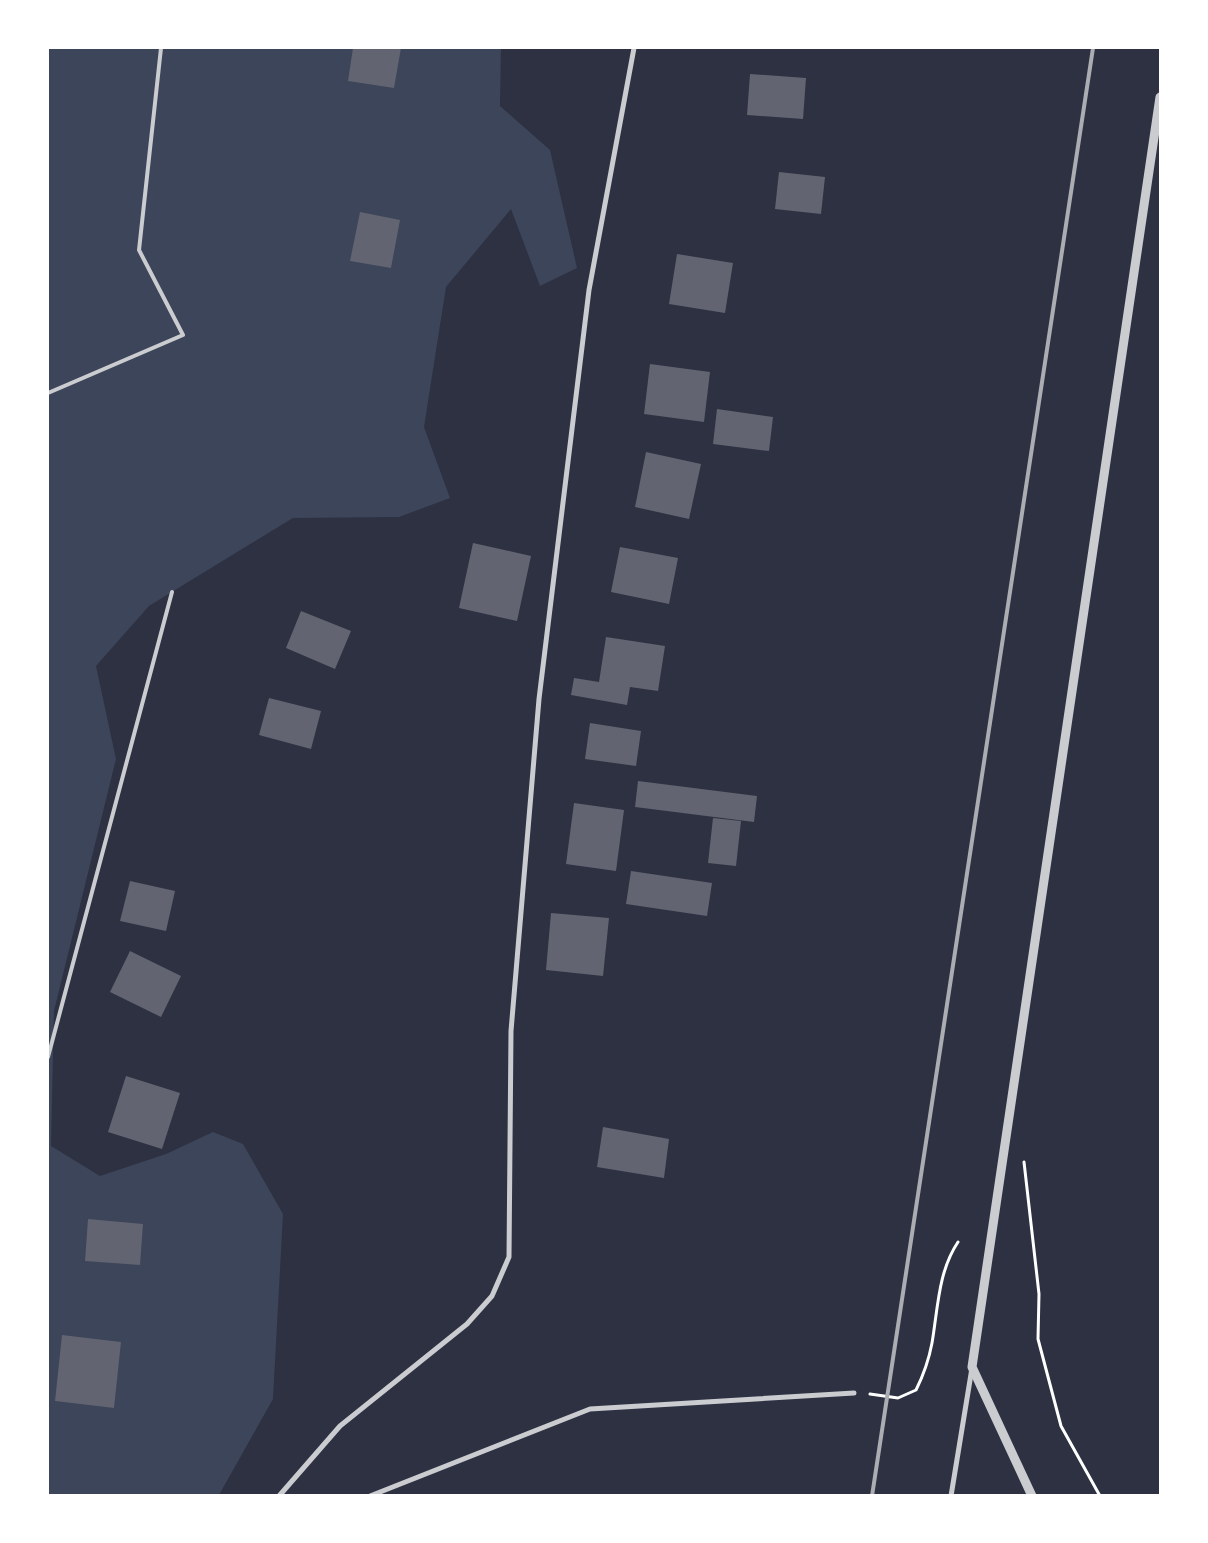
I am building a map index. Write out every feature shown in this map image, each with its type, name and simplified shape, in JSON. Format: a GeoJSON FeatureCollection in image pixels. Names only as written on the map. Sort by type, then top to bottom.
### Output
{"type":"FeatureCollection","features":[{"type":"Feature","properties":{"kind":"street"},"geometry":{"type":"LineString","coordinates":[[279,1496],[340,1426],[467,1324],[492,1296],[509,1257],[511,1031],[539,699],[589,290],[634,48]]}},
{"type":"Feature","properties":{"kind":"street"},"geometry":{"type":"LineString","coordinates":[[951,1496],[972,1367],[1160,97]]}},
{"type":"Feature","properties":{"kind":"street"},"geometry":{"type":"LineString","coordinates":[[972,1367],[1032,1496]]}},
{"type":"Feature","properties":{"kind":"street"},"geometry":{"type":"LineString","coordinates":[[370,1496],[590,1409],[854,1393]]}},
{"type":"Feature","properties":{"kind":"lane"},"geometry":{"type":"LineString","coordinates":[[48,393],[183,335],[139,250],[161,48]]}},
{"type":"Feature","properties":{"kind":"lane"},"geometry":{"type":"LineString","coordinates":[[48,1058],[172,592]]}},
{"type":"Feature","properties":{"kind":"path"},"geometry":{"type":"LineString","coordinates":[[1024,1162],[1039,1294],[1038,1339],[1061,1426],[1100,1496]]}},
{"type":"Feature","properties":{"kind":"path"},"geometry":{"type":"LineString","coordinates":[[854,1393],[898,1398],[916,1390],[932,1344],[939,1288],[953,1250],[958,1242]]}},
{"type":"Feature","properties":{"kind":"shaded area"},"geometry":{"type":"Polygon","coordinates":[[[48,48],[501,48],[500,106],[550,150],[577,268],[540,286],[511,209],[446,287],[424,427],[450,498],[399,517],[293,518],[149,606],[96,666],[116,759],[54,1011],[51,1146],[100,1176],[166,1154],[213,1132],[243,1144],[283,1214],[273,1399],[219,1495],[48,1495],[48,48]]]}},
{"type":"Feature","properties":{"kind":"building"},"geometry":{"type":"Polygon","coordinates":[[[353,48],[401,48],[394,88],[348,81],[353,48]]]}},
{"type":"Feature","properties":{"kind":"building"},"geometry":{"type":"Polygon","coordinates":[[[750,74],[806,78],[803,119],[747,115],[750,74]]]}},
{"type":"Feature","properties":{"kind":"building"},"geometry":{"type":"Polygon","coordinates":[[[779,172],[825,177],[821,214],[775,209],[779,172]]]}},
{"type":"Feature","properties":{"kind":"building"},"geometry":{"type":"Polygon","coordinates":[[[360,212],[400,220],[391,268],[350,261],[360,212]]]}},
{"type":"Feature","properties":{"kind":"building"},"geometry":{"type":"Polygon","coordinates":[[[677,254],[733,263],[725,313],[669,304],[677,254]]]}},
{"type":"Feature","properties":{"kind":"building"},"geometry":{"type":"Polygon","coordinates":[[[650,364],[710,372],[704,422],[644,414],[650,364]]]}},
{"type":"Feature","properties":{"kind":"building"},"geometry":{"type":"Polygon","coordinates":[[[717,409],[773,417],[769,451],[713,444],[717,409]]]}},
{"type":"Feature","properties":{"kind":"building"},"geometry":{"type":"Polygon","coordinates":[[[646,452],[701,464],[689,519],[635,507],[646,452]]]}},
{"type":"Feature","properties":{"kind":"building"},"geometry":{"type":"Polygon","coordinates":[[[473,543],[531,556],[517,621],[459,608],[473,543]]]}},
{"type":"Feature","properties":{"kind":"building"},"geometry":{"type":"Polygon","coordinates":[[[620,547],[678,558],[669,604],[611,592],[620,547]]]}},
{"type":"Feature","properties":{"kind":"building"},"geometry":{"type":"Polygon","coordinates":[[[301,611],[351,631],[335,669],[286,648],[301,611]]]}},
{"type":"Feature","properties":{"kind":"building"},"geometry":{"type":"Polygon","coordinates":[[[606,637],[665,646],[658,691],[630,687],[627,705],[571,695],[574,678],[599,682],[606,637]]]}},
{"type":"Feature","properties":{"kind":"building"},"geometry":{"type":"Polygon","coordinates":[[[269,698],[321,711],[311,749],[259,735],[269,698]]]}},
{"type":"Feature","properties":{"kind":"building"},"geometry":{"type":"Polygon","coordinates":[[[590,723],[641,731],[636,766],[585,759],[590,723]]]}},
{"type":"Feature","properties":{"kind":"building"},"geometry":{"type":"Polygon","coordinates":[[[638,781],[757,796],[754,822],[635,807],[638,781]]]}},
{"type":"Feature","properties":{"kind":"building"},"geometry":{"type":"Polygon","coordinates":[[[574,803],[624,810],[616,871],[566,864],[574,803]]]}},
{"type":"Feature","properties":{"kind":"building"},"geometry":{"type":"Polygon","coordinates":[[[713,818],[741,821],[736,866],[708,863],[713,818]]]}},
{"type":"Feature","properties":{"kind":"building"},"geometry":{"type":"Polygon","coordinates":[[[631,871],[712,883],[707,916],[626,904],[631,871]]]}},
{"type":"Feature","properties":{"kind":"building"},"geometry":{"type":"Polygon","coordinates":[[[130,881],[175,891],[166,931],[120,921],[130,881]]]}},
{"type":"Feature","properties":{"kind":"building"},"geometry":{"type":"Polygon","coordinates":[[[551,913],[609,918],[603,976],[546,970],[551,913]]]}},
{"type":"Feature","properties":{"kind":"building"},"geometry":{"type":"Polygon","coordinates":[[[130,951],[181,976],[161,1017],[110,992],[130,951]]]}},
{"type":"Feature","properties":{"kind":"building"},"geometry":{"type":"Polygon","coordinates":[[[126,1076],[180,1093],[162,1149],[108,1132],[126,1076]]]}},
{"type":"Feature","properties":{"kind":"building"},"geometry":{"type":"Polygon","coordinates":[[[603,1127],[669,1139],[664,1178],[597,1167],[603,1127]]]}},
{"type":"Feature","properties":{"kind":"building"},"geometry":{"type":"Polygon","coordinates":[[[88,1219],[143,1224],[140,1265],[85,1261],[88,1219]]]}},
{"type":"Feature","properties":{"kind":"building"},"geometry":{"type":"Polygon","coordinates":[[[62,1335],[121,1342],[114,1408],[55,1401],[62,1335]]]}},
{"type":"Feature","properties":{"kind":"railway"},"geometry":{"type":"LineString","coordinates":[[872,1496],[1093,48]]}}]}
